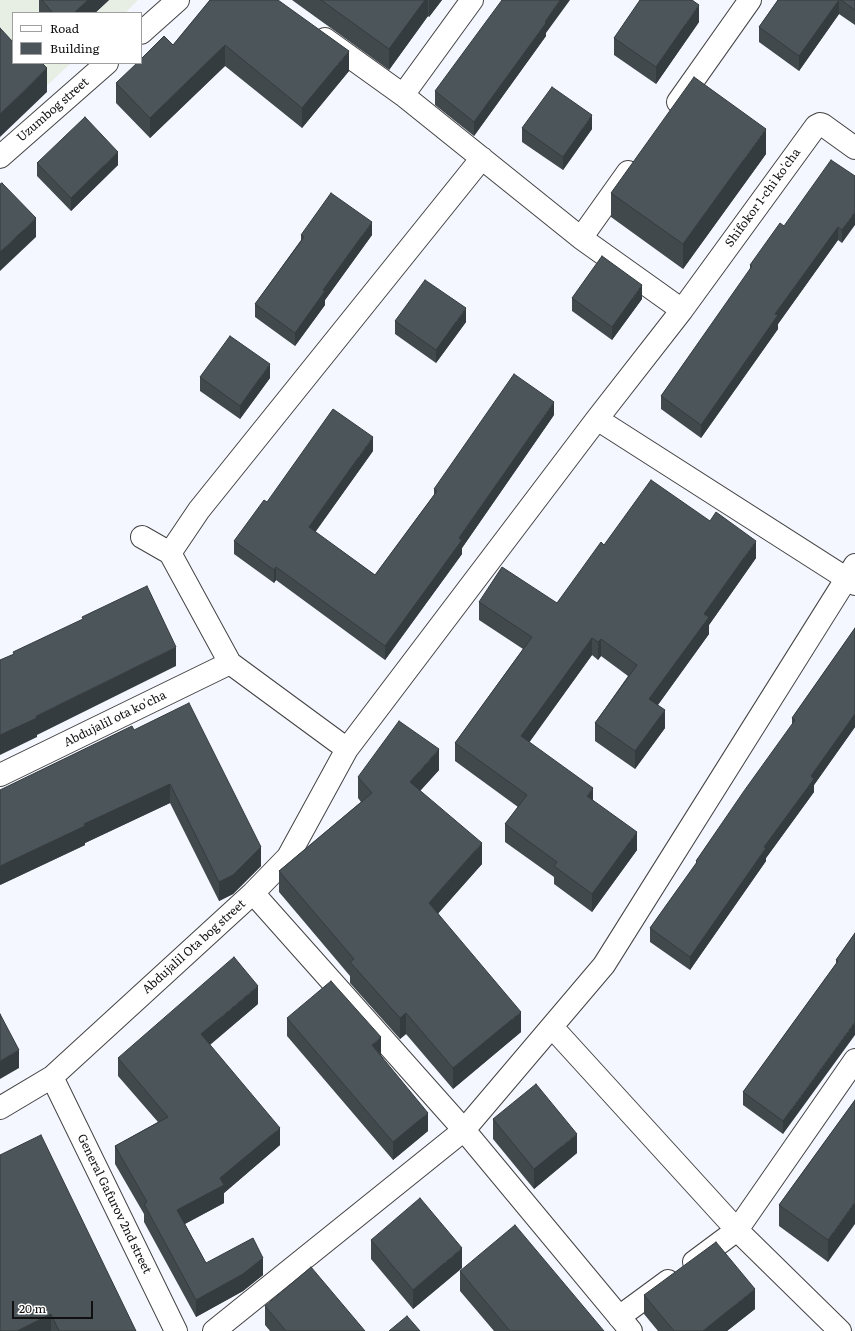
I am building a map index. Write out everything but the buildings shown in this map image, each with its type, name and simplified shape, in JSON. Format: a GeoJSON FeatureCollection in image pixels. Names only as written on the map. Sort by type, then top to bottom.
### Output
{"type":"FeatureCollection","features":[{"type":"Feature","properties":{"kind":"street"},"geometry":{"type":"LineString","coordinates":[[142,32],[178,0]]}},
{"type":"Feature","properties":{"kind":"street"},"geometry":{"type":"LineString","coordinates":[[403,95],[472,0]]}},
{"type":"Feature","properties":{"kind":"street"},"geometry":{"type":"LineString","coordinates":[[668,116],[750,0]]}},
{"type":"Feature","properties":{"kind":"street"},"geometry":{"type":"LineString","coordinates":[[309,27],[403,95],[581,238],[682,310]]}},
{"type":"Feature","properties":{"kind":"street","name":"Uzumbog street"},"geometry":{"type":"LineString","coordinates":[[0,157],[106,64]]}},
{"type":"Feature","properties":{"kind":"street","name":"Shifokor 1-chi ko'cha"},"geometry":{"type":"LineString","coordinates":[[597,419],[682,310],[816,126],[820,124],[823,125],[855,148]]}},
{"type":"Feature","properties":{"kind":"street"},"geometry":{"type":"LineString","coordinates":[[581,238],[640,155]]}},
{"type":"Feature","properties":{"kind":"street"},"geometry":{"type":"LineString","coordinates":[[170,553],[204,504],[482,158]]}},
{"type":"Feature","properties":{"kind":"street"},"geometry":{"type":"LineString","coordinates":[[214,1331],[237,1324],[464,1130],[552,1027],[604,965],[852,576],[597,419]]}},
{"type":"Feature","properties":{"kind":"street","name":"Abdujalil Ota bog street"},"geometry":{"type":"LineString","coordinates":[[0,1108],[52,1077],[253,893],[288,858],[347,749],[597,419]]}},
{"type":"Feature","properties":{"kind":"street"},"geometry":{"type":"LineString","coordinates":[[142,537],[170,553],[230,663],[347,749]]}},
{"type":"Feature","properties":{"kind":"street","name":"Abdujalil ota ko'cha"},"geometry":{"type":"LineString","coordinates":[[0,775],[230,663]]}},
{"type":"Feature","properties":{"kind":"street"},"geometry":{"type":"LineString","coordinates":[[253,893],[464,1130],[625,1324],[737,1230],[855,1060]]}},
{"type":"Feature","properties":{"kind":"street"},"geometry":{"type":"LineString","coordinates":[[552,1027],[737,1230],[840,1331]]}},
{"type":"Feature","properties":{"kind":"street","name":"General Gafurov 2nd street"},"geometry":{"type":"LineString","coordinates":[[52,1077],[176,1331]]}},
{"type":"Feature","properties":{"kind":"shaded area"},"geometry":{"type":"Polygon","coordinates":[[[0,0],[138,0],[126,12],[12,12],[12,64],[70,64],[0,130],[0,0]]]}}]}
